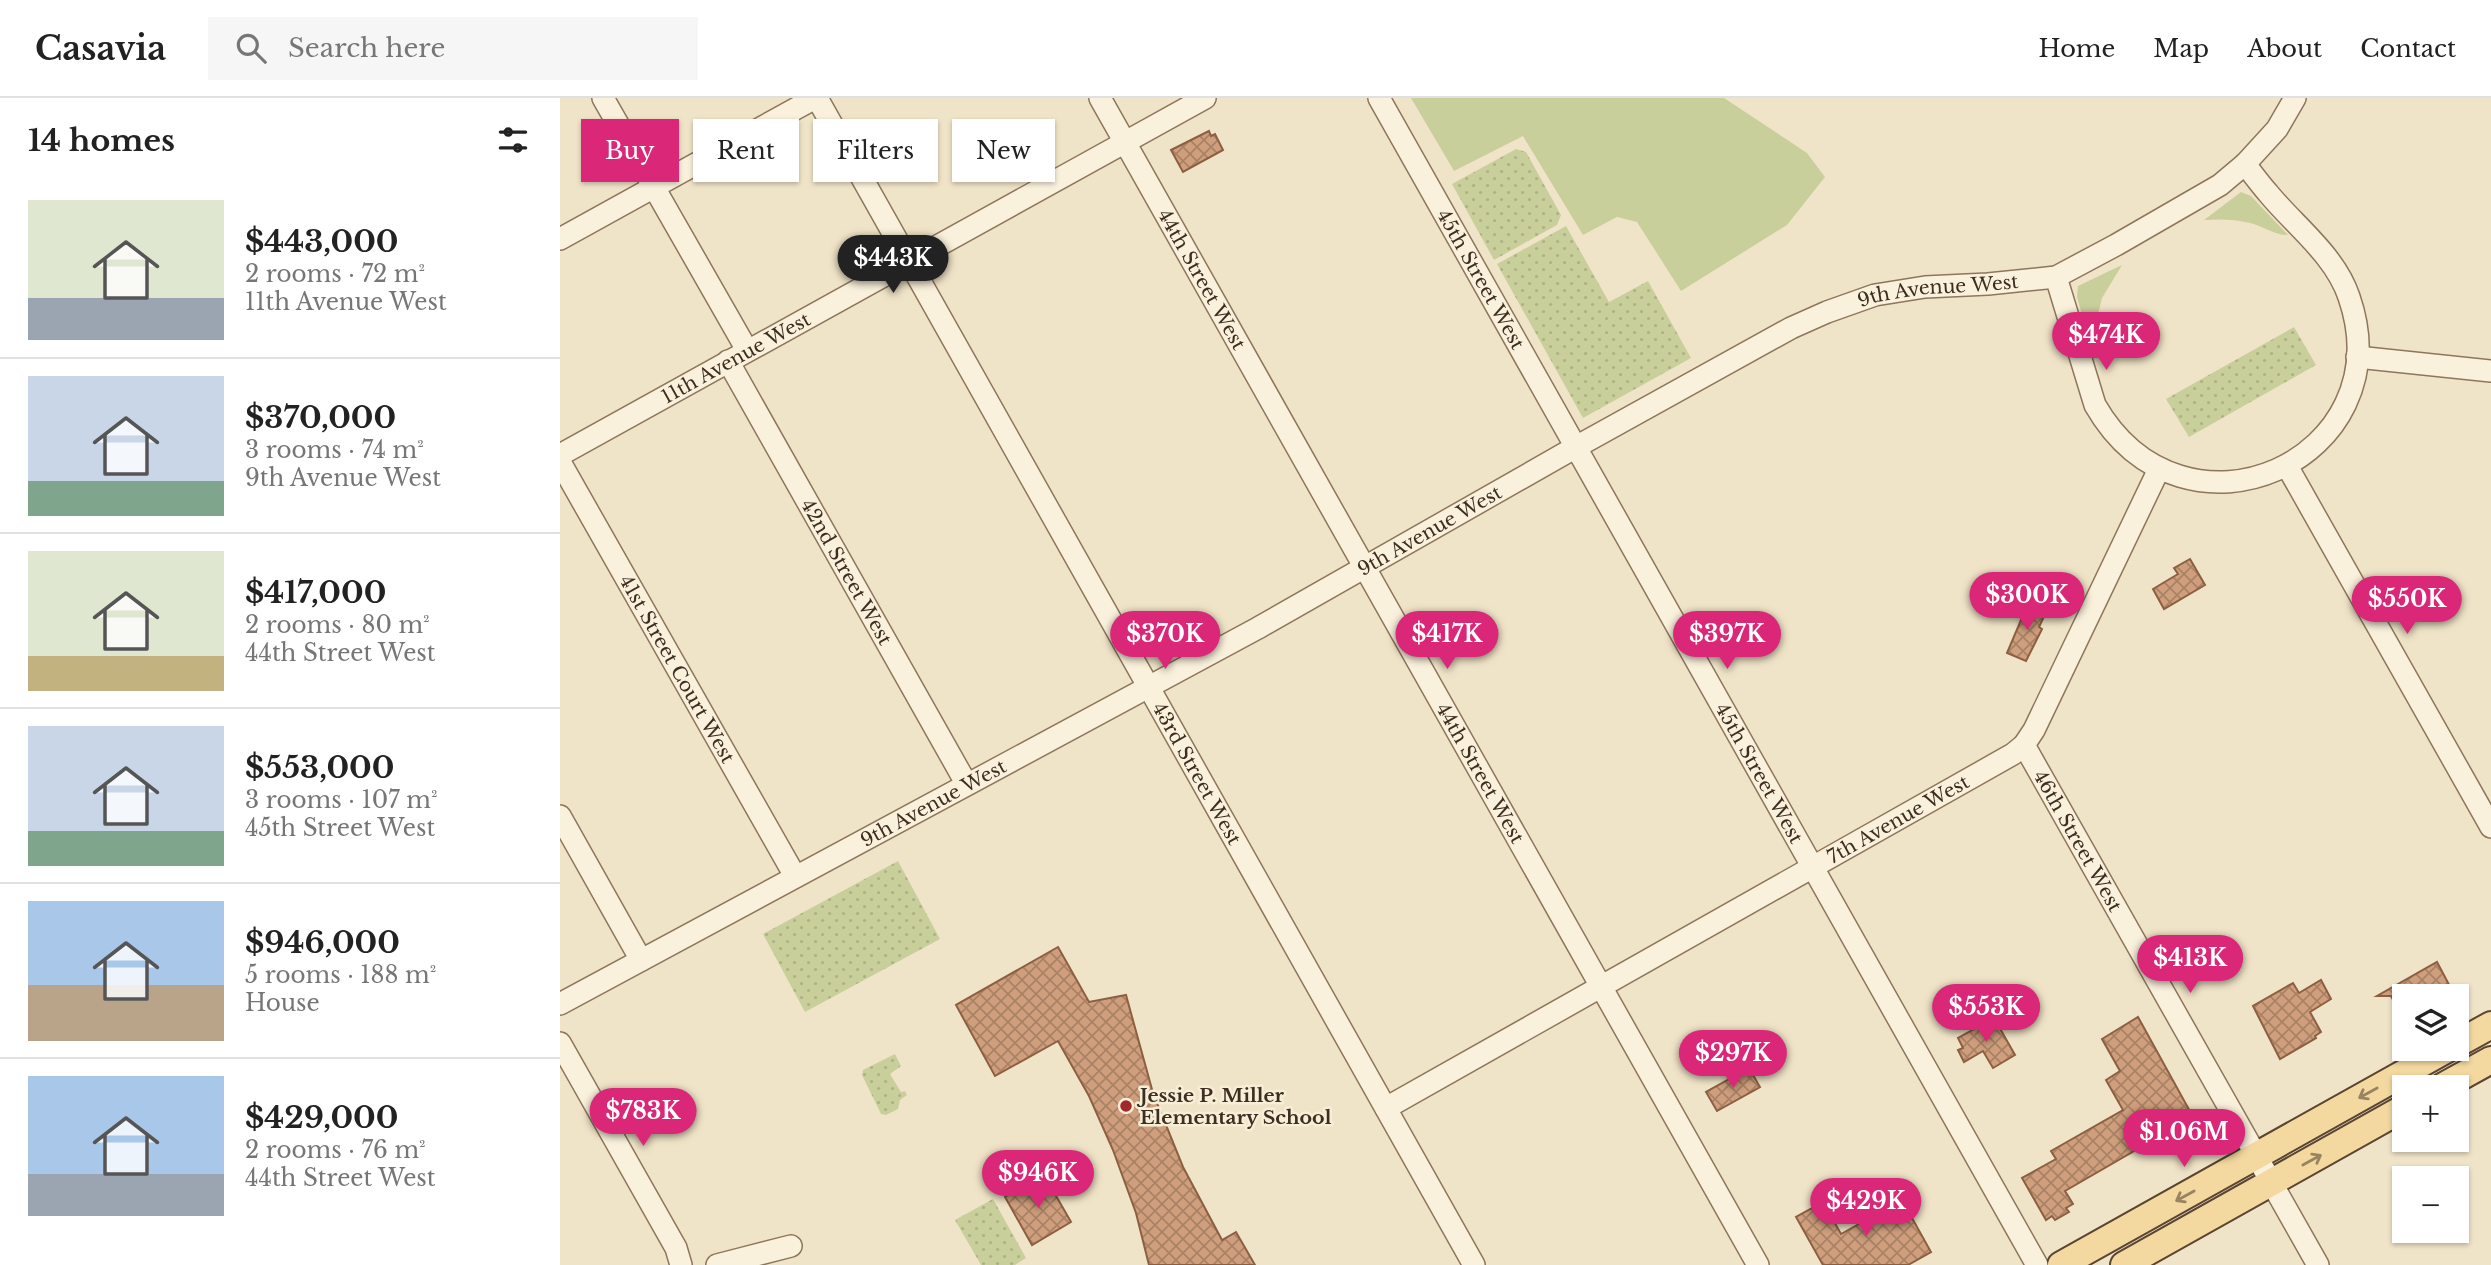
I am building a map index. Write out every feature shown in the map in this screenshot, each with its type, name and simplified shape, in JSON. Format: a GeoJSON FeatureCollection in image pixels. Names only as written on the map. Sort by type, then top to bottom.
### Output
{"type":"FeatureCollection","features":[{"type":"Feature","properties":{"kind":"main road"},"geometry":{"type":"LineString","coordinates":[[2061,1265],[2426,1061]]}},
{"type":"Feature","properties":{"kind":"main road"},"geometry":{"type":"LineString","coordinates":[[2467,1075],[2489,1064]]}},
{"type":"Feature","properties":{"kind":"main road"},"geometry":{"type":"LineString","coordinates":[[2124,1265],[2392,1115]]}},
{"type":"Feature","properties":{"kind":"street"},"geometry":{"type":"LineString","coordinates":[[603,98],[747,350]]}},
{"type":"Feature","properties":{"kind":"street"},"geometry":{"type":"LineString","coordinates":[[560,239],[816,98]]}},
{"type":"Feature","properties":{"kind":"street","name":"43rd Street West"},"geometry":{"type":"LineString","coordinates":[[816,98],[1475,1265]]}},
{"type":"Feature","properties":{"kind":"street","name":"44th Street West"},"geometry":{"type":"LineString","coordinates":[[1100,98],[1758,1265]]}},
{"type":"Feature","properties":{"kind":"street","name":"11th Avenue West"},"geometry":{"type":"LineString","coordinates":[[560,455],[1205,98]]}},
{"type":"Feature","properties":{"kind":"street","name":"45th Street West"},"geometry":{"type":"LineString","coordinates":[[1380,98],[2037,1265]]}},
{"type":"Feature","properties":{"kind":"street","name":"9th Avenue West"},"geometry":{"type":"LineString","coordinates":[[560,1004],[1150,686],[1791,328],[1875,295],[1925,286],[1988,284],[2056,276],[2116,245],[2210,190],[2245,164],[2277,129],[2295,98]]}},
{"type":"Feature","properties":{"kind":"street"},"geometry":{"type":"LineString","coordinates":[[2056,276],[2095,405],[2121,442],[2138,456],[2159,469],[2193,480],[2227,483],[2249,480],[2287,466],[2322,438],[2338,416],[2350,392],[2357,357],[2355,316],[2336,270],[2323,252],[2245,164]]}},
{"type":"Feature","properties":{"kind":"street"},"geometry":{"type":"LineString","coordinates":[[2357,357],[2491,371]]}},
{"type":"Feature","properties":{"kind":"street","name":"42nd Street West"},"geometry":{"type":"LineString","coordinates":[[728,361],[966,783]]}},
{"type":"Feature","properties":{"kind":"street","name":"41st Street Court West"},"geometry":{"type":"LineString","coordinates":[[560,462],[795,876]]}},
{"type":"Feature","properties":{"kind":"street"},"geometry":{"type":"LineString","coordinates":[[2287,466],[2491,827]]}},
{"type":"Feature","properties":{"kind":"street","name":"7th Avenue West"},"geometry":{"type":"LineString","coordinates":[[1386,1108],[2013,754],[2024,745],[2034,730],[2159,469]]}},
{"type":"Feature","properties":{"kind":"street","name":"46th Street West"},"geometry":{"type":"LineString","coordinates":[[2024,745],[2318,1265]]}},
{"type":"Feature","properties":{"kind":"street"},"geometry":{"type":"LineString","coordinates":[[560,816],[641,960]]}},
{"type":"Feature","properties":{"kind":"street"},"geometry":{"type":"LineString","coordinates":[[2469,1040],[2489,1064]]}},
{"type":"Feature","properties":{"kind":"street"},"geometry":{"type":"LineString","coordinates":[[560,1043],[676,1248],[681,1265]]}},
{"type":"Feature","properties":{"kind":"street"},"geometry":{"type":"LineString","coordinates":[[717,1265],[791,1246]]}},
{"type":"Feature","properties":{"kind":"green space"},"geometry":{"type":"Polygon","coordinates":[[[1411,98],[1724,98],[1807,153],[1825,177],[1787,225],[1681,291],[1637,222],[1617,217],[1583,235],[1523,136],[1454,171],[1411,98]]]}},
{"type":"Feature","properties":{"kind":"green space"},"geometry":{"type":"Polygon","coordinates":[[[1516,149],[1526,152],[1561,215],[1557,225],[1494,260],[1452,184],[1516,149]]]}},
{"type":"Feature","properties":{"kind":"green space"},"geometry":{"type":"Polygon","coordinates":[[[2241,192],[2251,196],[2288,235],[2244,222],[2204,220],[2241,192]]]}},
{"type":"Feature","properties":{"kind":"green space"},"geometry":{"type":"Polygon","coordinates":[[[1566,226],[1609,302],[1648,281],[1691,358],[1583,418],[1497,264],[1566,226]]]}},
{"type":"Feature","properties":{"kind":"green space"},"geometry":{"type":"Polygon","coordinates":[[[2122,265],[2102,298],[2093,334],[2088,336],[2077,297],[2078,286],[2122,265]]]}},
{"type":"Feature","properties":{"kind":"green space"},"geometry":{"type":"Polygon","coordinates":[[[2294,327],[2316,365],[2189,437],[2166,399],[2294,327]]]}},
{"type":"Feature","properties":{"kind":"green space"},"geometry":{"type":"Polygon","coordinates":[[[898,861],[940,939],[805,1012],[763,934],[898,861]]]}},
{"type":"Feature","properties":{"kind":"green space"},"geometry":{"type":"Polygon","coordinates":[[[895,1054],[901,1066],[890,1074],[901,1092],[905,1091],[907,1095],[900,1100],[898,1109],[886,1115],[881,1114],[862,1075],[863,1070],[895,1054]]]}},
{"type":"Feature","properties":{"kind":"green space"},"geometry":{"type":"Polygon","coordinates":[[[993,1199],[1026,1258],[1015,1265],[981,1265],[955,1220],[993,1199]]]}},
{"type":"Feature","properties":{"kind":"building"},"geometry":{"type":"Polygon","coordinates":[[[1209,131],[1211,136],[1215,134],[1223,150],[1183,172],[1171,150],[1209,131]]]}},
{"type":"Feature","properties":{"kind":"building"},"geometry":{"type":"Polygon","coordinates":[[[2190,559],[2205,585],[2164,609],[2153,589],[2178,574],[2174,568],[2190,559]]]}},
{"type":"Feature","properties":{"kind":"building"},"geometry":{"type":"Polygon","coordinates":[[[2029,601],[2047,610],[2039,627],[2042,629],[2026,661],[2007,653],[2029,601]]]}},
{"type":"Feature","properties":{"kind":"building","name":"Jessie P. Miller Elementary School"},"geometry":{"type":"Polygon","coordinates":[[[1058,947],[1089,1002],[1126,995],[1153,1093],[1183,1167],[1222,1240],[1236,1232],[1255,1265],[1149,1265],[1136,1213],[1113,1150],[1089,1096],[1058,1041],[995,1076],[956,1005],[1058,947]]]}},
{"type":"Feature","properties":{"kind":"building"},"geometry":{"type":"Polygon","coordinates":[[[2437,962],[2449,984],[2398,984],[2437,962]]]}},
{"type":"Feature","properties":{"kind":"building"},"geometry":{"type":"Polygon","coordinates":[[[2321,980],[2331,999],[2310,1012],[2321,1032],[2316,1038],[2280,1059],[2253,1006],[2293,983],[2299,993],[2321,980]]]}},
{"type":"Feature","properties":{"kind":"building"},"geometry":{"type":"Polygon","coordinates":[[[2392,988],[2392,998],[2377,996],[2392,988]]]}},
{"type":"Feature","properties":{"kind":"building"},"geometry":{"type":"Polygon","coordinates":[[[2138,1017],[2197,1124],[2146,1152],[2143,1146],[2065,1191],[2073,1204],[2066,1208],[2069,1212],[2055,1220],[2052,1216],[2046,1220],[2022,1178],[2056,1159],[2051,1151],[2123,1110],[2106,1080],[2120,1071],[2102,1039],[2138,1017]]]}},
{"type":"Feature","properties":{"kind":"building"},"geometry":{"type":"Polygon","coordinates":[[[1994,1018],[2015,1055],[1993,1068],[1983,1051],[1964,1062],[1958,1050],[1963,1048],[1958,1038],[1994,1018]]]}},
{"type":"Feature","properties":{"kind":"building"},"geometry":{"type":"Polygon","coordinates":[[[1749,1068],[1760,1087],[1717,1111],[1706,1092],[1749,1068]]]}},
{"type":"Feature","properties":{"kind":"building"},"geometry":{"type":"Polygon","coordinates":[[[1044,1175],[1071,1222],[1032,1245],[1005,1197],[1044,1175]]]}},
{"type":"Feature","properties":{"kind":"building"},"geometry":{"type":"Polygon","coordinates":[[[1902,1200],[1931,1252],[1908,1265],[1823,1265],[1796,1217],[1823,1202],[1841,1234],[1902,1200]]]}},
{"type":"Feature","properties":{"kind":"place","name":"Jessie P. Miller Elementary School"},"geometry":{"type":"Point","coordinates":[1126,1106]}}]}
